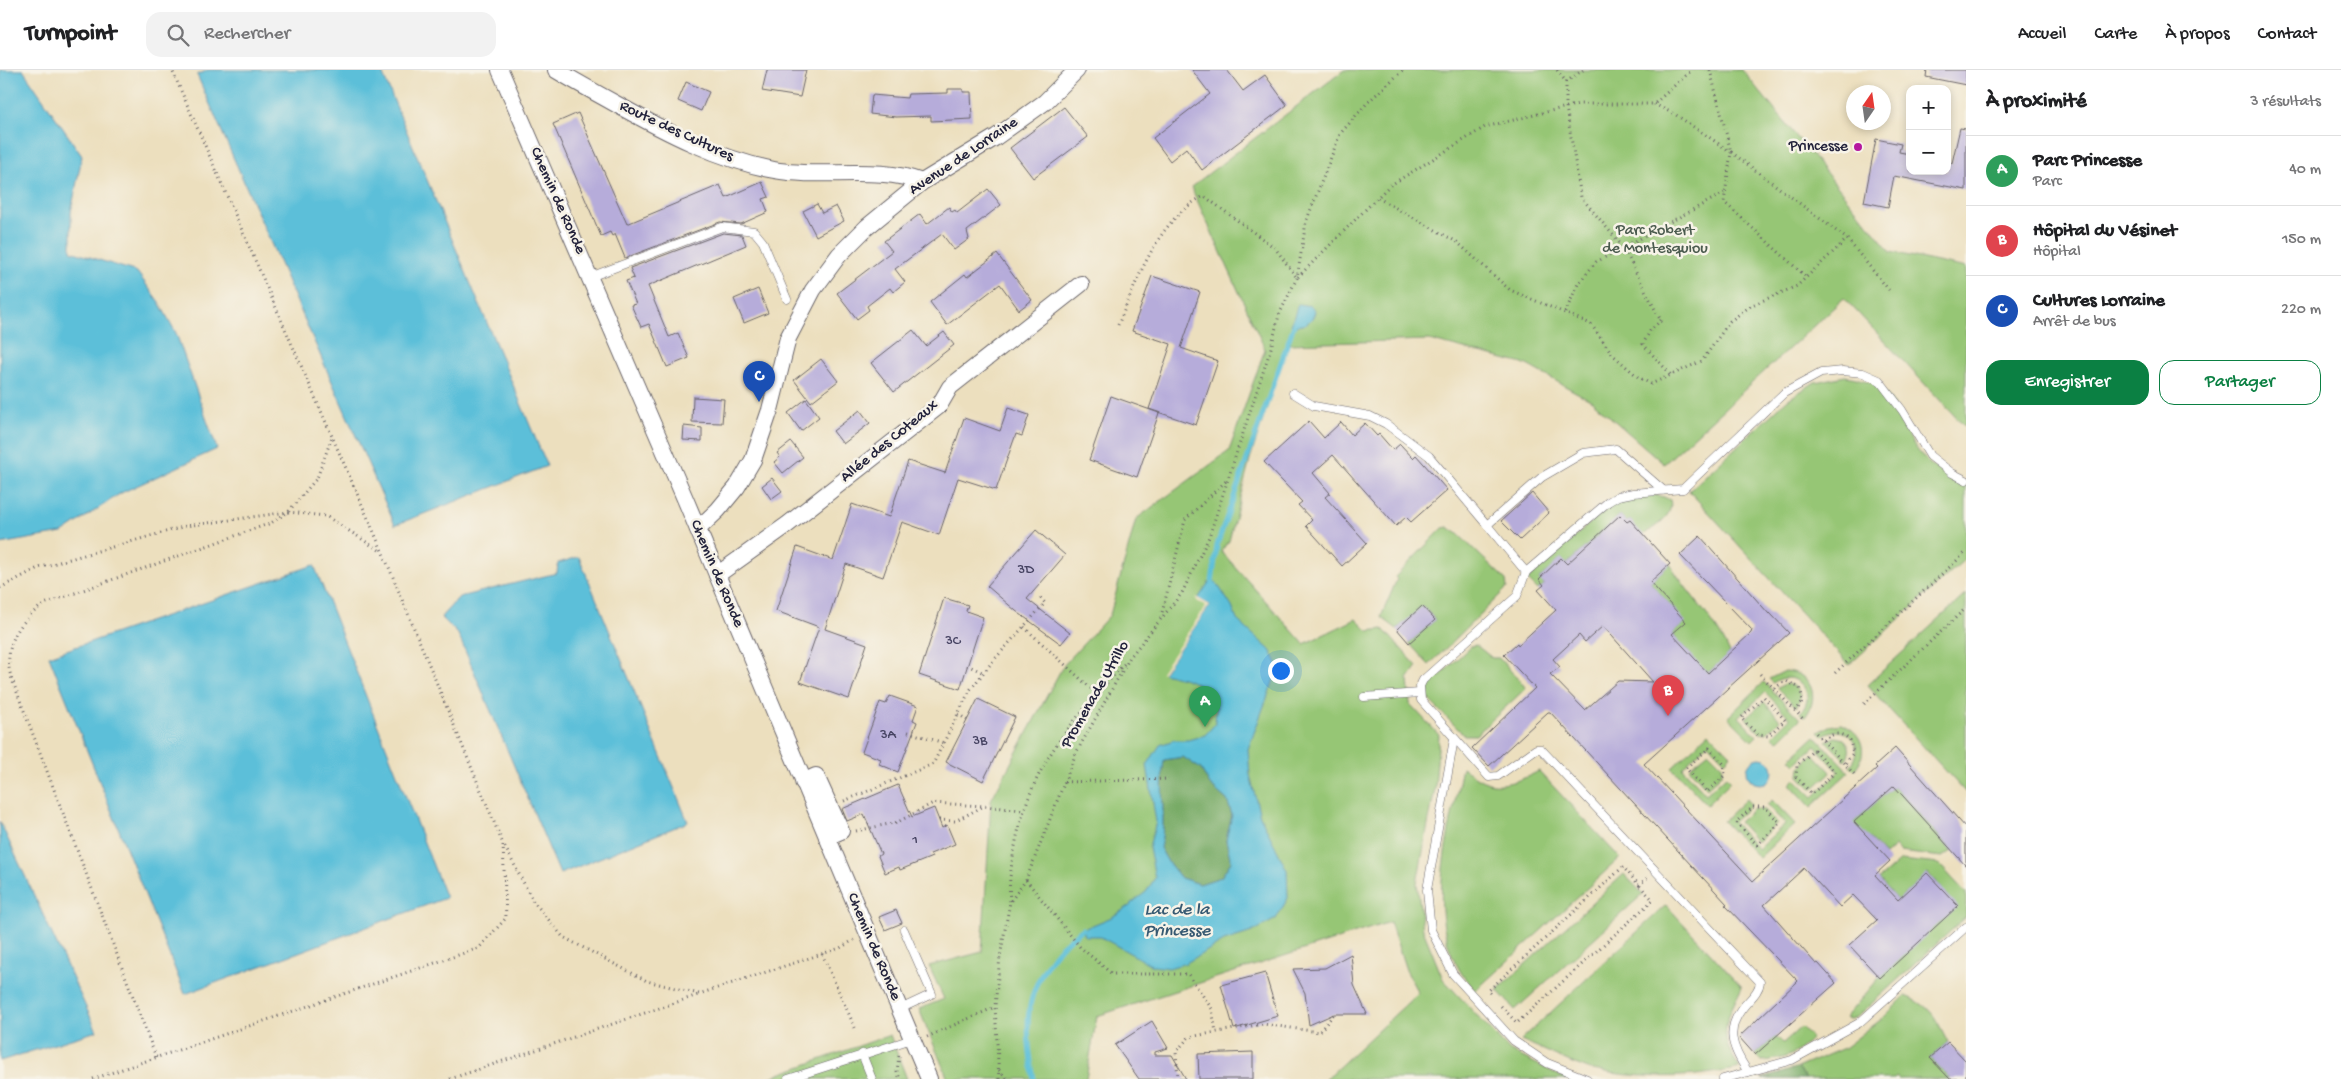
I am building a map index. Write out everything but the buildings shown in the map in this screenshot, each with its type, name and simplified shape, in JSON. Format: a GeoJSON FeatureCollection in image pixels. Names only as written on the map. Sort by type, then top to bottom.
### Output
{"type":"FeatureCollection","features":[{"type":"Feature","properties":{"kind":"street","name":"Chemin de Ronde"},"geometry":{"type":"LineString","coordinates":[[500,70],[698,530],[803,782],[834,834],[867,932],[900,1009],[918,1039],[929,1079]]}},
{"type":"Feature","properties":{"kind":"street","name":"Route des Cultures"},"geometry":{"type":"LineString","coordinates":[[556,70],[642,118],[697,145],[738,161],[775,170],[824,175],[903,174],[922,182]]}},
{"type":"Feature","properties":{"kind":"street","name":"Avenue de Lorraine"},"geometry":{"type":"LineString","coordinates":[[698,530],[738,488],[752,460],[770,410],[788,338],[813,290],[839,255],[867,227],[922,182],[1002,132],[1045,102],[1077,70]]}},
{"type":"Feature","properties":{"kind":"street","name":"Allée des Coteaux"},"geometry":{"type":"LineString","coordinates":[[717,575],[787,525],[932,412],[939,406],[950,387],[1081,284]]}},
{"type":"Feature","properties":{"kind":"street"},"geometry":{"type":"LineString","coordinates":[[803,782],[816,776],[829,806],[834,834]]}},
{"type":"Feature","properties":{"kind":"lane"},"geometry":{"type":"LineString","coordinates":[[590,277],[722,227],[738,228],[754,231],[763,242],[787,299]]}},
{"type":"Feature","properties":{"kind":"lane"},"geometry":{"type":"LineString","coordinates":[[1748,1072],[1738,1056],[1732,1038],[1734,1023],[1741,1010],[1759,989],[1760,982],[1541,749],[1536,749],[1498,776],[1490,777],[1421,700],[1420,693],[1423,680],[1517,596],[1526,572],[1608,502],[1618,496],[1633,493],[1684,489],[1790,390],[1821,373],[1843,371],[1863,373],[1879,380],[1902,410],[1930,456],[1952,474],[1966,480]]}},
{"type":"Feature","properties":{"kind":"lane"},"geometry":{"type":"LineString","coordinates":[[1293,393],[1314,406],[1370,416],[1386,424],[1429,456],[1526,572]]}},
{"type":"Feature","properties":{"kind":"lane"},"geometry":{"type":"LineString","coordinates":[[1487,525],[1533,483],[1583,453],[1616,449],[1663,490]]}},
{"type":"Feature","properties":{"kind":"lane"},"geometry":{"type":"LineString","coordinates":[[1364,697],[1420,693]]}},
{"type":"Feature","properties":{"kind":"lane"},"geometry":{"type":"LineString","coordinates":[[1454,739],[1427,890],[1431,930],[1453,974],[1514,1041],[1547,1063],[1587,1079]]}},
{"type":"Feature","properties":{"kind":"lane"},"geometry":{"type":"LineString","coordinates":[[1723,1079],[1792,1060],[1859,1023],[1966,927]]}},
{"type":"Feature","properties":{"kind":"lane"},"geometry":{"type":"LineString","coordinates":[[900,1009],[932,994],[904,930]]}},
{"type":"Feature","properties":{"kind":"lane"},"geometry":{"type":"LineString","coordinates":[[788,1079],[862,1054],[918,1039]]}},
{"type":"Feature","properties":{"kind":"lane"},"geometry":{"type":"LineString","coordinates":[[862,1054],[872,1079]]}},
{"type":"Feature","properties":{"kind":"path"},"geometry":{"type":"LineString","coordinates":[[172,70],[383,552],[503,844],[533,902],[562,937],[647,981],[698,994]]}},
{"type":"Feature","properties":{"kind":"path"},"geometry":{"type":"LineString","coordinates":[[1297,278],[1306,222],[1340,134],[1368,102],[1403,70]]}},
{"type":"Feature","properties":{"kind":"path"},"geometry":{"type":"LineString","coordinates":[[1557,70],[1566,82],[1566,107],[1581,197],[1623,247],[1661,322],[1650,331],[1643,344],[1671,375]]}},
{"type":"Feature","properties":{"kind":"path"},"geometry":{"type":"LineString","coordinates":[[1566,82],[1583,70]]}},
{"type":"Feature","properties":{"kind":"path"},"geometry":{"type":"LineString","coordinates":[[1654,104],[1692,70]]}},
{"type":"Feature","properties":{"kind":"path"},"geometry":{"type":"LineString","coordinates":[[1710,70],[1731,152],[1724,202],[1806,277]]}},
{"type":"Feature","properties":{"kind":"path"},"geometry":{"type":"LineString","coordinates":[[1297,278],[1389,186],[1485,127],[1579,104],[1654,104],[1676,115],[1731,152],[1847,239],[1890,290]]}},
{"type":"Feature","properties":{"kind":"path"},"geometry":{"type":"LineString","coordinates":[[1565,313],[1578,284],[1596,262],[1725,193]]}},
{"type":"Feature","properties":{"kind":"path"},"geometry":{"type":"LineString","coordinates":[[1118,325],[1148,258],[1178,213],[1204,196],[1275,248],[1297,278]]}},
{"type":"Feature","properties":{"kind":"path"},"geometry":{"type":"LineString","coordinates":[[1378,198],[1457,242],[1510,290],[1591,324],[1613,355],[1638,377],[1651,384],[1702,361],[1730,321],[1752,305],[1796,286],[1847,239]]}},
{"type":"Feature","properties":{"kind":"path","name":"Promenade Utrillo"},"geometry":{"type":"LineString","coordinates":[[999,1079],[995,1006],[1000,958],[1010,902],[1026,880],[1076,753],[1130,657],[1182,593],[1209,537],[1226,480],[1271,348],[1279,315],[1297,278]]}},
{"type":"Feature","properties":{"kind":"path"},"geometry":{"type":"LineString","coordinates":[[156,1058],[18,695],[9,665],[13,636],[26,616],[44,604],[271,523],[288,512],[317,478],[332,436]]}},
{"type":"Feature","properties":{"kind":"path"},"geometry":{"type":"LineString","coordinates":[[1161,618],[1185,520],[1226,480]]}},
{"type":"Feature","properties":{"kind":"path"},"geometry":{"type":"LineString","coordinates":[[0,588],[38,568],[186,526],[288,512],[326,516],[383,552]]}},
{"type":"Feature","properties":{"kind":"path"},"geometry":{"type":"LineString","coordinates":[[1836,673],[1966,552]]}},
{"type":"Feature","properties":{"kind":"path"},"geometry":{"type":"LineString","coordinates":[[829,806],[933,764],[970,690],[1045,603],[1038,594]]}},
{"type":"Feature","properties":{"kind":"path"},"geometry":{"type":"LineString","coordinates":[[1864,704],[1966,608]]}},
{"type":"Feature","properties":{"kind":"path"},"geometry":{"type":"LineString","coordinates":[[1024,626],[1097,694]]}},
{"type":"Feature","properties":{"kind":"path"},"geometry":{"type":"LineString","coordinates":[[1010,902],[1008,880],[1023,810],[1042,766],[1057,743],[1130,657]]}},
{"type":"Feature","properties":{"kind":"path"},"geometry":{"type":"LineString","coordinates":[[967,665],[984,673]]}},
{"type":"Feature","properties":{"kind":"path"},"geometry":{"type":"LineString","coordinates":[[1760,674],[1803,719]]}},
{"type":"Feature","properties":{"kind":"path"},"geometry":{"type":"LineString","coordinates":[[1774,688],[1786,681],[1800,688],[1803,700],[1796,711]]}},
{"type":"Feature","properties":{"kind":"path"},"geometry":{"type":"LineString","coordinates":[[1764,697],[1785,720],[1768,736],[1758,735],[1741,718],[1764,697]]}},
{"type":"Feature","properties":{"kind":"path"},"geometry":{"type":"LineString","coordinates":[[958,714],[968,720]]}},
{"type":"Feature","properties":{"kind":"path"},"geometry":{"type":"LineString","coordinates":[[908,732],[944,743]]}},
{"type":"Feature","properties":{"kind":"path"},"geometry":{"type":"LineString","coordinates":[[1816,733],[1854,774]]}},
{"type":"Feature","properties":{"kind":"path"},"geometry":{"type":"LineString","coordinates":[[1823,740],[1836,734],[1841,734],[1850,740],[1853,753],[1845,764]]}},
{"type":"Feature","properties":{"kind":"path"},"geometry":{"type":"LineString","coordinates":[[1709,748],[1724,764],[1725,775],[1707,792],[1686,768],[1709,748]]}},
{"type":"Feature","properties":{"kind":"path"},"geometry":{"type":"LineString","coordinates":[[1814,750],[1835,772],[1812,794],[1796,777],[1797,765],[1814,750]]}},
{"type":"Feature","properties":{"kind":"path"},"geometry":{"type":"LineString","coordinates":[[1064,782],[1168,780]]}},
{"type":"Feature","properties":{"kind":"path"},"geometry":{"type":"LineString","coordinates":[[834,834],[850,833],[898,822],[933,803],[1023,810]]}},
{"type":"Feature","properties":{"kind":"path"},"geometry":{"type":"LineString","coordinates":[[939,820],[955,821],[984,806]]}},
{"type":"Feature","properties":{"kind":"path"},"geometry":{"type":"LineString","coordinates":[[1753,807],[1765,808],[1780,823],[1757,846],[1736,822],[1753,807]]}},
{"type":"Feature","properties":{"kind":"path"},"geometry":{"type":"LineString","coordinates":[[93,1079],[479,948],[506,918],[503,844]]}},
{"type":"Feature","properties":{"kind":"path"},"geometry":{"type":"LineString","coordinates":[[1623,867],[1639,885],[1653,900],[1517,1023],[1488,991],[1623,867]]}},
{"type":"Feature","properties":{"kind":"path"},"geometry":{"type":"LineString","coordinates":[[1639,885],[1655,870]]}},
{"type":"Feature","properties":{"kind":"path"},"geometry":{"type":"LineString","coordinates":[[1026,880],[1080,947],[1112,974],[1188,974],[1212,1009],[1216,1032]]}},
{"type":"Feature","properties":{"kind":"path"},"geometry":{"type":"LineString","coordinates":[[450,1079],[698,994],[840,948],[867,932]]}},
{"type":"Feature","properties":{"kind":"path"},"geometry":{"type":"LineString","coordinates":[[822,954],[856,1030]]}},
{"type":"Feature","properties":{"kind":"path"},"geometry":{"type":"LineString","coordinates":[[918,1039],[995,1006]]}},
{"type":"Feature","properties":{"kind":"path"},"geometry":{"type":"LineString","coordinates":[[1490,1016],[1501,1006]]}},
{"type":"Feature","properties":{"kind":"path"},"geometry":{"type":"LineString","coordinates":[[1178,1079],[1176,1052],[1189,1037],[1263,1024],[1319,1032],[1334,1014]]}},
{"type":"Feature","properties":{"kind":"path"},"geometry":{"type":"LineString","coordinates":[[998,1070],[1007,1079]]}},
{"type":"Feature","properties":{"kind":"green space","name":"Parc Robert de Montesquiou"},"geometry":{"type":"Polygon","coordinates":[[[1344,70],[1742,70],[1891,252],[1966,268],[1966,428],[1844,298],[1664,464],[1592,401],[1527,365],[1429,340],[1288,344],[1250,459],[1229,541],[1221,551],[1304,644],[1356,619],[1368,631],[1383,629],[1417,666],[1408,679],[1410,704],[1439,735],[1435,788],[1417,883],[1423,930],[1443,979],[1510,1051],[1567,1079],[1326,1079],[1418,993],[1406,970],[1390,922],[1097,1016],[1086,1079],[948,1079],[919,1009],[944,999],[929,966],[982,952],[991,800],[1063,666],[1110,615],[1136,519],[1229,451],[1265,349],[1191,187],[1344,70]]]}},
{"type":"Feature","properties":{"kind":"green space"},"geometry":{"type":"Polygon","coordinates":[[[1845,376],[1863,380],[1876,386],[1885,394],[1892,403],[1910,439],[1924,458],[1953,480],[1966,486],[1966,558],[1849,665],[1689,491],[1787,400],[1815,382],[1845,376]]]}},
{"type":"Feature","properties":{"kind":"green space"},"geometry":{"type":"Polygon","coordinates":[[[1654,495],[1670,500],[1671,506],[1667,516],[1658,525],[1643,535],[1630,520],[1627,522],[1620,515],[1567,564],[1561,559],[1539,579],[1544,585],[1538,590],[1528,580],[1611,504],[1621,500],[1654,495]]]}},
{"type":"Feature","properties":{"kind":"green space"},"geometry":{"type":"Polygon","coordinates":[[[1448,527],[1457,533],[1506,580],[1507,588],[1429,665],[1409,643],[1435,620],[1423,606],[1397,629],[1381,617],[1397,579],[1395,577],[1443,528],[1448,527]]]}},
{"type":"Feature","properties":{"kind":"green space"},"geometry":{"type":"Polygon","coordinates":[[[1670,564],[1710,619],[1730,653],[1698,682],[1692,656],[1672,634],[1685,622],[1650,582],[1670,564]]]}},
{"type":"Feature","properties":{"kind":"green space"},"geometry":{"type":"Polygon","coordinates":[[[1966,594],[1966,793],[1867,685],[1966,594]]]}},
{"type":"Feature","properties":{"kind":"green space"},"geometry":{"type":"Polygon","coordinates":[[[1476,645],[1492,658],[1499,658],[1526,688],[1476,735],[1464,735],[1429,700],[1426,693],[1428,687],[1471,646],[1476,645]]]}},
{"type":"Feature","properties":{"kind":"green space"},"geometry":{"type":"Polygon","coordinates":[[[1785,671],[1794,672],[1801,676],[1811,687],[1813,694],[1812,702],[1805,717],[1800,713],[1807,698],[1806,690],[1802,684],[1789,678],[1773,683],[1769,679],[1785,671]]]}},
{"type":"Feature","properties":{"kind":"green space"},"geometry":{"type":"Polygon","coordinates":[[[1764,682],[1800,719],[1778,741],[1772,736],[1790,718],[1765,692],[1739,717],[1757,736],[1752,741],[1728,717],[1764,682]]]}},
{"type":"Feature","properties":{"kind":"green space"},"geometry":{"type":"Polygon","coordinates":[[[1785,684],[1794,687],[1799,692],[1800,699],[1796,707],[1777,688],[1785,684]]]}},
{"type":"Feature","properties":{"kind":"green space"},"geometry":{"type":"Polygon","coordinates":[[[1764,702],[1780,720],[1767,733],[1759,732],[1746,718],[1764,702]]]}},
{"type":"Feature","properties":{"kind":"green space"},"geometry":{"type":"Polygon","coordinates":[[[1841,724],[1854,732],[1859,737],[1861,743],[1862,757],[1854,770],[1850,766],[1857,751],[1851,738],[1846,733],[1838,731],[1822,736],[1818,732],[1829,726],[1841,724]]]}},
{"type":"Feature","properties":{"kind":"green space"},"geometry":{"type":"Polygon","coordinates":[[[1709,733],[1731,755],[1725,761],[1708,743],[1682,768],[1706,794],[1726,776],[1731,781],[1707,805],[1672,768],[1709,733]]]}},
{"type":"Feature","properties":{"kind":"green space"},"geometry":{"type":"Polygon","coordinates":[[[1815,736],[1849,772],[1811,807],[1790,784],[1795,779],[1813,797],[1839,772],[1815,746],[1795,764],[1790,759],[1815,736]]]}},
{"type":"Feature","properties":{"kind":"green space"},"geometry":{"type":"Polygon","coordinates":[[[1835,737],[1844,739],[1849,746],[1849,752],[1845,760],[1826,741],[1835,737]]]}},
{"type":"Feature","properties":{"kind":"green space"},"geometry":{"type":"Polygon","coordinates":[[[1709,752],[1722,765],[1722,774],[1707,788],[1689,768],[1709,752]]]}},
{"type":"Feature","properties":{"kind":"green space"},"geometry":{"type":"Polygon","coordinates":[[[1814,754],[1831,772],[1812,790],[1799,776],[1800,767],[1814,754]]]}},
{"type":"Feature","properties":{"kind":"green space"},"geometry":{"type":"Polygon","coordinates":[[[1183,757],[1201,769],[1210,785],[1227,800],[1232,815],[1226,840],[1231,862],[1221,877],[1200,884],[1181,878],[1160,848],[1163,826],[1162,782],[1164,760],[1183,757]]]}},
{"type":"Feature","properties":{"kind":"green space"},"geometry":{"type":"Polygon","coordinates":[[[1462,767],[1483,781],[1492,784],[1506,783],[1539,771],[1620,858],[1475,991],[1461,972],[1449,945],[1443,921],[1441,895],[1447,843],[1462,767]]]}},
{"type":"Feature","properties":{"kind":"green space"},"geometry":{"type":"Polygon","coordinates":[[[1894,786],[1952,851],[1942,857],[1900,852],[1895,846],[1885,855],[1870,839],[1839,835],[1894,786]]]}},
{"type":"Feature","properties":{"kind":"green space"},"geometry":{"type":"Polygon","coordinates":[[[1746,799],[1751,805],[1733,822],[1758,849],[1785,824],[1767,805],[1772,800],[1795,824],[1759,858],[1723,821],[1746,799]]]}},
{"type":"Feature","properties":{"kind":"green space"},"geometry":{"type":"Polygon","coordinates":[[[1754,809],[1764,810],[1777,823],[1757,842],[1739,822],[1754,809]]]}},
{"type":"Feature","properties":{"kind":"green space"},"geometry":{"type":"Polygon","coordinates":[[[1901,860],[1939,864],[1966,893],[1966,917],[1857,1017],[1845,1018],[1879,978],[1957,906],[1928,873],[1898,900],[1879,879],[1901,860]]]}},
{"type":"Feature","properties":{"kind":"green space"},"geometry":{"type":"Polygon","coordinates":[[[1624,874],[1643,894],[1515,1010],[1497,990],[1624,874]]]}},
{"type":"Feature","properties":{"kind":"green space"},"geometry":{"type":"Polygon","coordinates":[[[1666,905],[1742,987],[1726,1027],[1728,1045],[1740,1068],[1684,1076],[1625,1075],[1579,1066],[1521,1040],[1666,905]]]}},
{"type":"Feature","properties":{"kind":"green space"},"geometry":{"type":"Polygon","coordinates":[[[1905,996],[1927,1008],[1940,1026],[1948,1042],[1930,1058],[1950,1079],[1898,1079],[1897,1077],[1894,1079],[1806,1079],[1797,1068],[1844,1048],[1883,1018],[1905,996]]]}},
{"type":"Feature","properties":{"kind":"green space"},"geometry":{"type":"Polygon","coordinates":[[[1801,1027],[1812,1038],[1801,1049],[1778,1059],[1762,1061],[1755,1055],[1776,1036],[1783,1043],[1801,1027]]]}},
{"type":"Feature","properties":{"kind":"green space"},"geometry":{"type":"Polygon","coordinates":[[[890,1035],[907,1079],[765,1079],[890,1035]]]}},
{"type":"Feature","properties":{"kind":"green space"},"geometry":{"type":"Polygon","coordinates":[[[1797,1068],[1806,1079],[1762,1079],[1797,1068]]]}},
{"type":"Feature","properties":{"kind":"water"},"geometry":{"type":"Polygon","coordinates":[[[0,70],[23,70],[82,156],[71,212],[71,251],[137,272],[159,302],[176,333],[217,449],[121,493],[62,533],[0,544],[0,70]]]}},
{"type":"Feature","properties":{"kind":"water"},"geometry":{"type":"Polygon","coordinates":[[[208,70],[381,70],[547,466],[395,525],[197,75],[208,70]]]}},
{"type":"Feature","properties":{"kind":"water"},"geometry":{"type":"Polygon","coordinates":[[[1298,304],[1311,306],[1315,311],[1309,321],[1303,325],[1295,326],[1291,325],[1298,304]]]}},
{"type":"Feature","properties":{"kind":"water"},"geometry":{"type":"Polygon","coordinates":[[[579,557],[688,822],[560,874],[458,634],[441,617],[459,597],[557,573],[558,563],[579,557]]]}},
{"type":"Feature","properties":{"kind":"water"},"geometry":{"type":"Polygon","coordinates":[[[314,565],[446,898],[185,994],[49,656],[314,565]]]}},
{"type":"Feature","properties":{"kind":"water","name":"Lac de la Princesse"},"geometry":{"type":"Polygon","coordinates":[[[1209,582],[1216,582],[1232,607],[1237,620],[1270,650],[1277,663],[1273,682],[1248,749],[1250,775],[1260,816],[1287,870],[1288,898],[1276,919],[1252,932],[1224,941],[1186,963],[1169,968],[1153,966],[1099,936],[1085,936],[1083,929],[1112,917],[1131,905],[1146,892],[1155,878],[1149,847],[1156,822],[1147,765],[1160,745],[1174,740],[1188,740],[1205,735],[1215,724],[1215,704],[1207,691],[1194,682],[1163,673],[1210,605],[1198,599],[1209,582]],[[1183,757],[1164,760],[1162,782],[1163,826],[1160,848],[1181,878],[1200,884],[1221,877],[1231,862],[1226,840],[1232,815],[1227,800],[1210,785],[1201,769],[1183,757]]]}},
{"type":"Feature","properties":{"kind":"water"},"geometry":{"type":"Polygon","coordinates":[[[1760,758],[1769,762],[1773,771],[1769,780],[1760,784],[1751,780],[1747,771],[1751,762],[1760,758]]]}},
{"type":"Feature","properties":{"kind":"water"},"geometry":{"type":"Polygon","coordinates":[[[0,822],[97,1031],[0,1061],[0,822]]]}},
{"type":"Feature","properties":{"kind":"pier"},"geometry":{"type":"Polygon","coordinates":[[[1196,597],[1210,605],[1163,673],[1161,672],[1206,606],[1197,601],[1196,597]]]}},
{"type":"Feature","properties":{"kind":"waterway"},"geometry":{"type":"LineString","coordinates":[[1212,582],[1217,545],[1294,325]]}},
{"type":"Feature","properties":{"kind":"waterway"},"geometry":{"type":"LineString","coordinates":[[1034,1079],[1028,1029],[1031,1000],[1036,985],[1054,955],[1064,944],[1083,929]]}},
{"type":"Feature","properties":{"kind":"place","name":"Princesse"},"geometry":{"type":"Point","coordinates":[1858,147]}},
{"type":"Feature","properties":{"kind":"place","name":"Cultures Lorraine"},"geometry":{"type":"Point","coordinates":[759,402]}},
{"type":"Feature","properties":{"kind":"place","name":"Hôpital du Vésinet"},"geometry":{"type":"Point","coordinates":[1668,716]}},
{"type":"Feature","properties":{"kind":"place","name":"Parc Princesse"},"geometry":{"type":"Point","coordinates":[1205,727]}}]}
